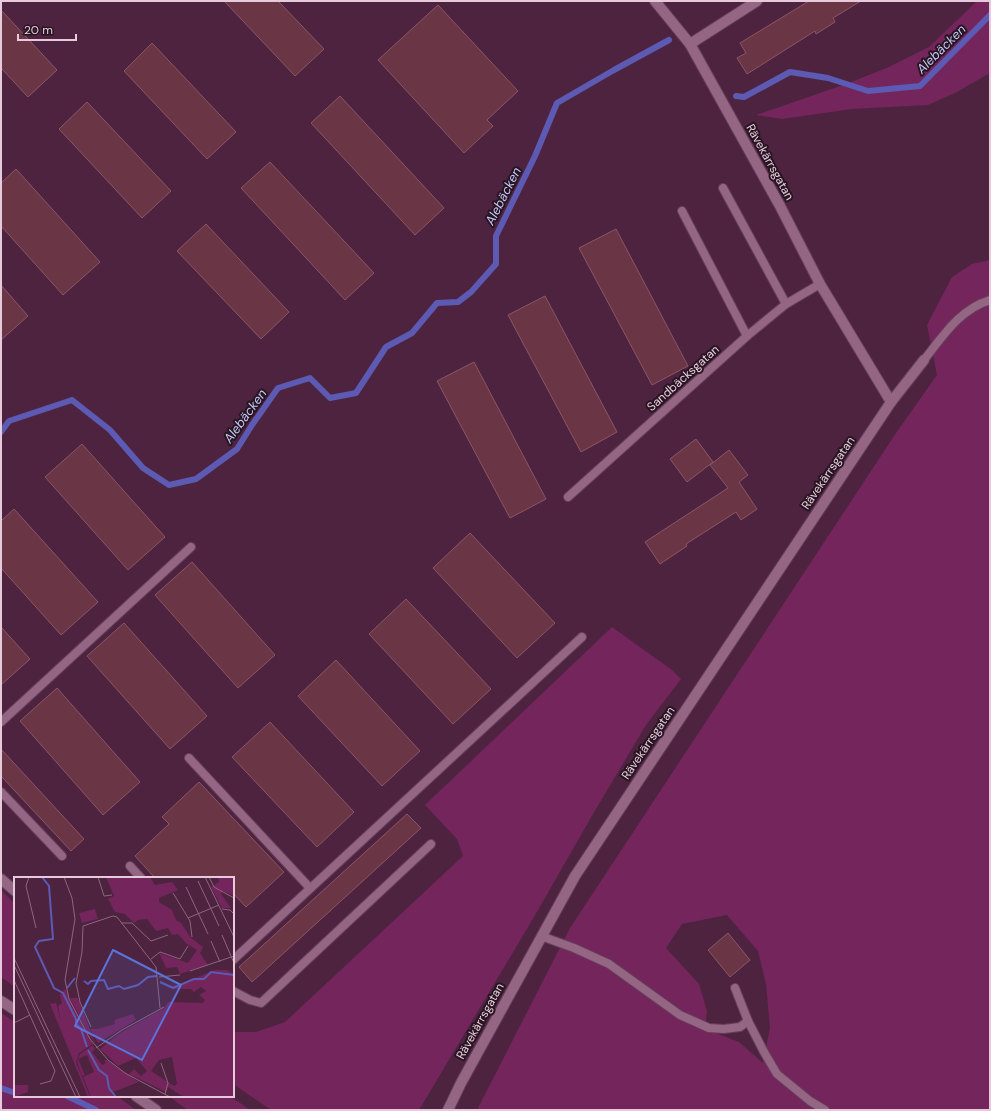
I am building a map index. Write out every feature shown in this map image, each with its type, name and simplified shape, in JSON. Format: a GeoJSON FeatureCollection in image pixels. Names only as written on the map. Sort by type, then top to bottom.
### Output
{"type":"FeatureCollection","features":[{"type":"Feature","properties":{"kind":"street","name":"Rävekärrsgatan"},"geometry":{"type":"LineString","coordinates":[[655,1],[690,44],[780,206],[820,284],[891,402]]}},
{"type":"Feature","properties":{"kind":"street"},"geometry":{"type":"LineString","coordinates":[[690,44],[757,1]]}},
{"type":"Feature","properties":{"kind":"street","name":"Rävekärrsgatan"},"geometry":{"type":"LineString","coordinates":[[448,1110],[461,1083],[574,876],[891,402],[924,360]]}},
{"type":"Feature","properties":{"kind":"street"},"geometry":{"type":"LineString","coordinates":[[1,879],[14,890]]}},
{"type":"Feature","properties":{"kind":"street"},"geometry":{"type":"LineString","coordinates":[[1,1001],[14,1009]]}},
{"type":"Feature","properties":{"kind":"street"},"geometry":{"type":"LineString","coordinates":[[137,1097],[156,1110]]}},
{"type":"Feature","properties":{"kind":"lane"},"geometry":{"type":"LineString","coordinates":[[724,188],[786,304]]}},
{"type":"Feature","properties":{"kind":"lane"},"geometry":{"type":"LineString","coordinates":[[682,211],[747,336]]}},
{"type":"Feature","properties":{"kind":"lane","name":"Sandbäcksgatan"},"geometry":{"type":"LineString","coordinates":[[568,497],[747,336],[786,304],[820,284]]}},
{"type":"Feature","properties":{"kind":"lane"},"geometry":{"type":"LineString","coordinates":[[924,360],[957,319],[970,309],[990,300]]}},
{"type":"Feature","properties":{"kind":"lane"},"geometry":{"type":"LineString","coordinates":[[1,722],[190,547]]}},
{"type":"Feature","properties":{"kind":"lane"},"geometry":{"type":"LineString","coordinates":[[234,959],[582,638]]}},
{"type":"Feature","properties":{"kind":"lane"},"geometry":{"type":"LineString","coordinates":[[189,758],[310,888]]}},
{"type":"Feature","properties":{"kind":"lane"},"geometry":{"type":"LineString","coordinates":[[1,792],[62,856]]}},
{"type":"Feature","properties":{"kind":"lane"},"geometry":{"type":"LineString","coordinates":[[234,992],[250,1000],[261,1003],[431,844]]}},
{"type":"Feature","properties":{"kind":"lane"},"geometry":{"type":"LineString","coordinates":[[130,866],[140,877]]}},
{"type":"Feature","properties":{"kind":"lane"},"geometry":{"type":"LineString","coordinates":[[541,936],[574,948],[609,964],[680,1015],[709,1028],[724,1029],[740,1027],[748,1021]]}},
{"type":"Feature","properties":{"kind":"lane"},"geometry":{"type":"LineString","coordinates":[[735,988],[748,1021],[777,1074],[810,1101],[825,1110]]}},
{"type":"Feature","properties":{"kind":"shaded area"},"geometry":{"type":"Polygon","coordinates":[[[977,1],[990,1],[990,73],[957,92],[928,105],[852,109],[782,119],[756,115],[846,84],[889,67],[929,47],[977,1]]]}},
{"type":"Feature","properties":{"kind":"shaded area"},"geometry":{"type":"Polygon","coordinates":[[[990,260],[990,1110],[477,1110],[570,928],[896,433],[937,375],[927,325],[952,277],[972,264],[990,260]],[[727,915],[682,924],[666,948],[699,984],[707,1011],[705,1029],[739,1042],[763,1063],[770,1028],[766,984],[758,951],[727,915]]]}},
{"type":"Feature","properties":{"kind":"shaded area"},"geometry":{"type":"Polygon","coordinates":[[[612,627],[672,670],[681,679],[646,725],[419,1110],[271,1110],[234,1085],[234,1032],[256,1032],[285,1022],[463,856],[457,839],[425,805],[612,627]]]}},
{"type":"Feature","properties":{"kind":"shaded area"},"geometry":{"type":"Polygon","coordinates":[[[1,890],[14,903],[14,986],[1,977],[1,890]]]}},
{"type":"Feature","properties":{"kind":"shaded area"},"geometry":{"type":"Polygon","coordinates":[[[1,1013],[14,1021],[14,1097],[118,1097],[136,1110],[1,1110],[1,1013]]]}},
{"type":"Feature","properties":{"kind":"shaded area"},"geometry":{"type":"Polygon","coordinates":[[[169,1097],[231,1097],[250,1110],[188,1110],[169,1097]]]}},
{"type":"Feature","properties":{"kind":"building"},"geometry":{"type":"Polygon","coordinates":[[[224,1],[278,1],[324,49],[295,76],[224,1]]]}},
{"type":"Feature","properties":{"kind":"building"},"geometry":{"type":"Polygon","coordinates":[[[809,1],[861,1],[833,18],[835,22],[816,34],[815,31],[747,74],[737,58],[746,53],[740,43],[809,1]]]}},
{"type":"Feature","properties":{"kind":"building"},"geometry":{"type":"Polygon","coordinates":[[[438,5],[518,91],[487,120],[493,126],[464,153],[378,60],[438,5]]]}},
{"type":"Feature","properties":{"kind":"building"},"geometry":{"type":"Polygon","coordinates":[[[1,10],[57,70],[28,97],[1,68],[1,10]]]}},
{"type":"Feature","properties":{"kind":"building"},"geometry":{"type":"Polygon","coordinates":[[[152,43],[236,132],[207,159],[124,71],[152,43]]]}},
{"type":"Feature","properties":{"kind":"building"},"geometry":{"type":"Polygon","coordinates":[[[340,96],[444,208],[415,235],[311,123],[340,96]]]}},
{"type":"Feature","properties":{"kind":"building"},"geometry":{"type":"Polygon","coordinates":[[[87,102],[171,191],[142,218],[59,129],[87,102]]]}},
{"type":"Feature","properties":{"kind":"building"},"geometry":{"type":"Polygon","coordinates":[[[270,162],[374,273],[345,300],[241,188],[270,162]]]}},
{"type":"Feature","properties":{"kind":"building"},"geometry":{"type":"Polygon","coordinates":[[[16,169],[100,262],[63,295],[1,226],[1,183],[16,169]]]}},
{"type":"Feature","properties":{"kind":"building"},"geometry":{"type":"Polygon","coordinates":[[[206,224],[289,312],[261,339],[177,251],[206,224]]]}},
{"type":"Feature","properties":{"kind":"building"},"geometry":{"type":"Polygon","coordinates":[[[616,229],[688,366],[652,385],[579,248],[616,229]]]}},
{"type":"Feature","properties":{"kind":"building"},"geometry":{"type":"Polygon","coordinates":[[[1,285],[28,316],[1,340],[1,285]]]}},
{"type":"Feature","properties":{"kind":"building"},"geometry":{"type":"Polygon","coordinates":[[[545,296],[617,432],[581,452],[508,315],[545,296]]]}},
{"type":"Feature","properties":{"kind":"building"},"geometry":{"type":"Polygon","coordinates":[[[474,362],[546,499],[510,518],[437,381],[474,362]]]}},
{"type":"Feature","properties":{"kind":"building"},"geometry":{"type":"Polygon","coordinates":[[[696,439],[713,462],[687,482],[670,459],[696,439]]]}},
{"type":"Feature","properties":{"kind":"building"},"geometry":{"type":"Polygon","coordinates":[[[82,444],[165,537],[128,570],[45,477],[82,444]]]}},
{"type":"Feature","properties":{"kind":"building"},"geometry":{"type":"Polygon","coordinates":[[[729,450],[748,475],[739,482],[757,509],[741,520],[736,512],[686,544],[687,546],[660,564],[645,542],[728,488],[710,465],[729,450]]]}},
{"type":"Feature","properties":{"kind":"building"},"geometry":{"type":"Polygon","coordinates":[[[14,509],[98,602],[61,635],[1,568],[1,521],[14,509]]]}},
{"type":"Feature","properties":{"kind":"building"},"geometry":{"type":"Polygon","coordinates":[[[470,533],[555,623],[517,658],[433,568],[470,533]]]}},
{"type":"Feature","properties":{"kind":"building"},"geometry":{"type":"Polygon","coordinates":[[[192,562],[275,655],[238,688],[155,595],[192,562]]]}},
{"type":"Feature","properties":{"kind":"building"},"geometry":{"type":"Polygon","coordinates":[[[406,599],[491,689],[453,724],[369,634],[406,599]]]}},
{"type":"Feature","properties":{"kind":"building"},"geometry":{"type":"Polygon","coordinates":[[[124,623],[207,716],[170,749],[87,656],[124,623]]]}},
{"type":"Feature","properties":{"kind":"building"},"geometry":{"type":"Polygon","coordinates":[[[1,627],[30,659],[1,685],[1,627]]]}},
{"type":"Feature","properties":{"kind":"building"},"geometry":{"type":"Polygon","coordinates":[[[336,660],[420,751],[382,786],[298,696],[336,660]]]}},
{"type":"Feature","properties":{"kind":"building"},"geometry":{"type":"Polygon","coordinates":[[[57,688],[140,782],[103,815],[20,721],[57,688]]]}},
{"type":"Feature","properties":{"kind":"building"},"geometry":{"type":"Polygon","coordinates":[[[270,722],[354,812],[317,847],[232,757],[270,722]]]}},
{"type":"Feature","properties":{"kind":"building"},"geometry":{"type":"Polygon","coordinates":[[[1,749],[84,839],[71,851],[1,776],[1,749]]]}},
{"type":"Feature","properties":{"kind":"building"},"geometry":{"type":"Polygon","coordinates":[[[199,782],[284,872],[246,907],[234,894],[234,877],[154,877],[135,856],[169,824],[162,817],[199,782]]]}},
{"type":"Feature","properties":{"kind":"building"},"geometry":{"type":"Polygon","coordinates":[[[407,814],[421,828],[252,982],[239,967],[407,814]]]}},
{"type":"Feature","properties":{"kind":"building"},"geometry":{"type":"Polygon","coordinates":[[[728,933],[750,960],[730,977],[708,950],[728,933]]]}},
{"type":"Feature","properties":{"kind":"waterway","name":"Alebäcken"},"geometry":{"type":"LineString","coordinates":[[736,96],[744,97],[790,72],[828,78],[868,91],[920,86],[990,15]]}},
{"type":"Feature","properties":{"kind":"waterway","name":"Alebäcken"},"geometry":{"type":"LineString","coordinates":[[1,432],[9,421],[72,400],[110,430],[143,468],[169,485],[196,479],[237,449],[278,388],[310,378],[330,398],[356,393],[386,347],[412,333],[437,303],[458,302],[471,292],[496,264],[496,236],[535,156],[557,103],[669,40]]}},
{"type":"Feature","properties":{"kind":"waterway"},"geometry":{"type":"LineString","coordinates":[[1,1088],[14,1093]]}},
{"type":"Feature","properties":{"kind":"waterway"},"geometry":{"type":"LineString","coordinates":[[69,1097],[96,1110]]}}]}
